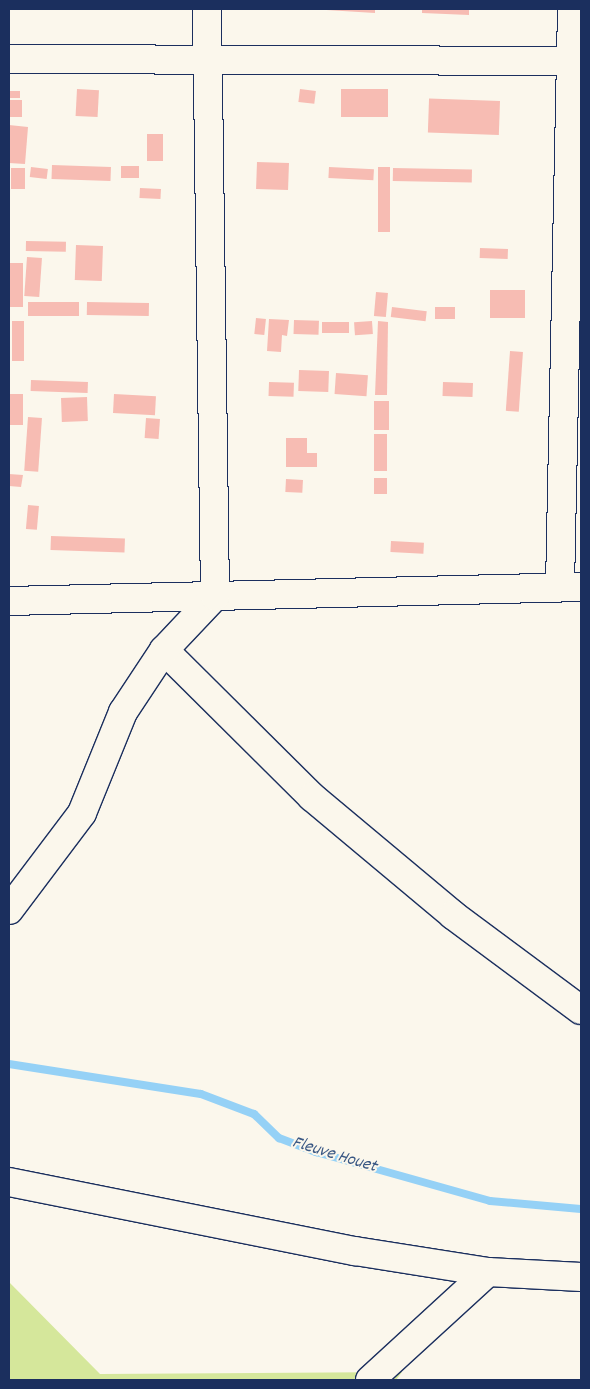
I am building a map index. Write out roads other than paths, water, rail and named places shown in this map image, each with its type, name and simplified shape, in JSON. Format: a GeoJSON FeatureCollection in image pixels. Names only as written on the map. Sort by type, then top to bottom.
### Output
{"type":"FeatureCollection","features":[{"type":"Feature","properties":{"kind":"street"},"geometry":{"type":"LineString","coordinates":[[9,910],[82,813],[123,712],[164,650],[215,596],[208,9]]}},
{"type":"Feature","properties":{"kind":"street"},"geometry":{"type":"LineString","coordinates":[[9,601],[570,586],[576,60],[572,9]]}},
{"type":"Feature","properties":{"kind":"street"},"geometry":{"type":"LineString","coordinates":[[9,60],[209,57],[576,60]]}},
{"type":"Feature","properties":{"kind":"street"},"geometry":{"type":"LineString","coordinates":[[164,650],[312,797],[453,915],[581,1010]]}},
{"type":"Feature","properties":{"kind":"street"},"geometry":{"type":"LineString","coordinates":[[9,1182],[355,1251],[488,1272],[581,1277]]}},
{"type":"Feature","properties":{"kind":"street"},"geometry":{"type":"LineString","coordinates":[[370,1380],[488,1272]]}},
{"type":"Feature","properties":{"kind":"waterway","name":"Fleuve Houet"},"geometry":{"type":"LineString","coordinates":[[9,1064],[201,1094],[254,1114],[279,1138],[316,1152],[490,1201],[581,1209]]}}]}
